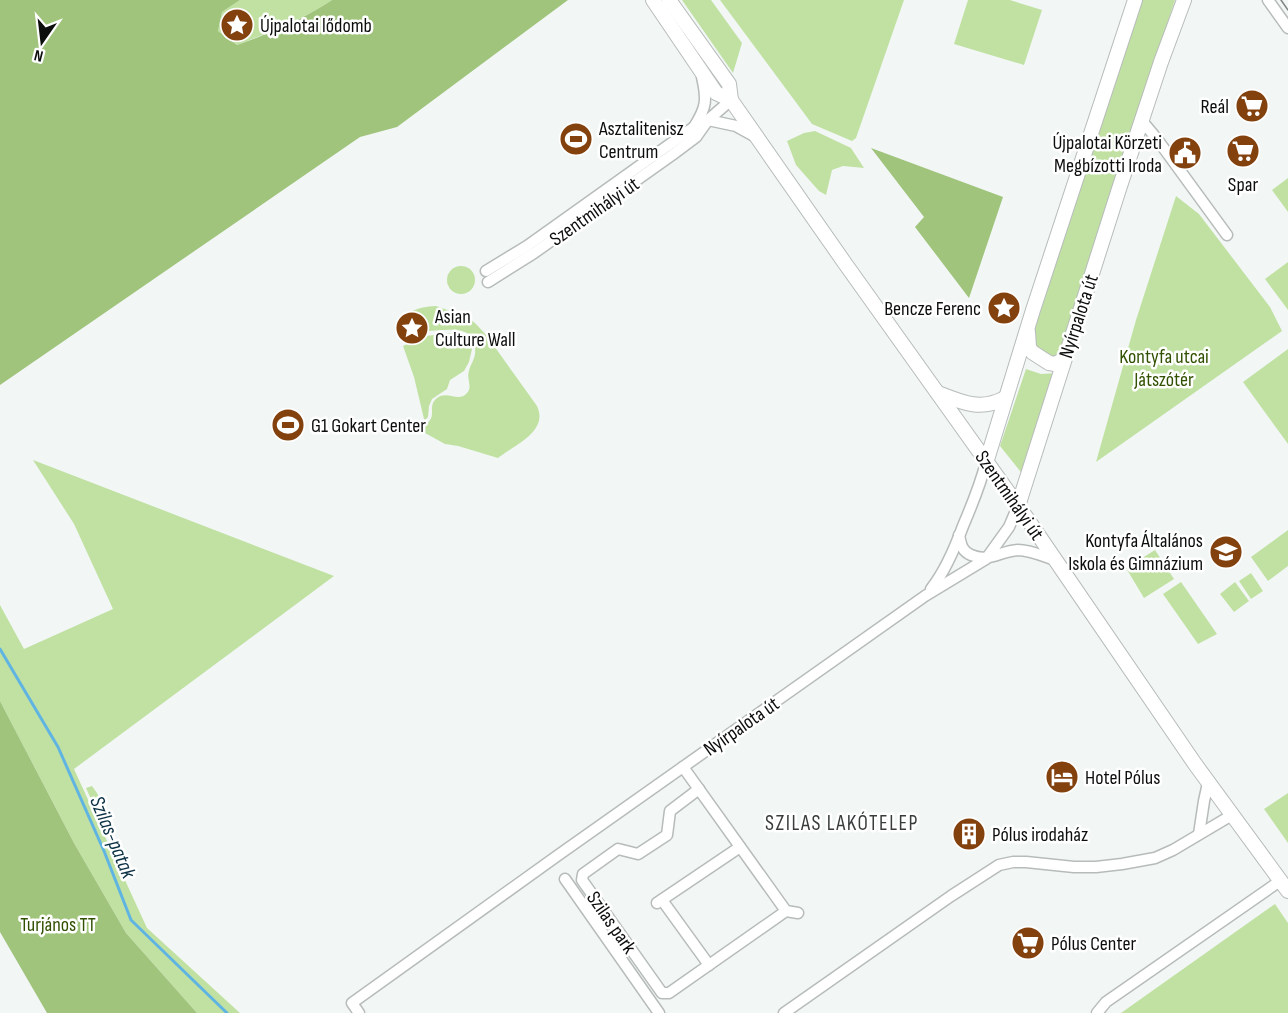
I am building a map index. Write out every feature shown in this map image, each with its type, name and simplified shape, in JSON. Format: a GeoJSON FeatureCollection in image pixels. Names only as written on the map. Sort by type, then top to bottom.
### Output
{"type":"FeatureCollection","features":[{"type":"Feature","properties":{"kind":"main road","name":"Szentmihályi út"},"geometry":{"type":"LineString","coordinates":[[653,0],[716,93],[732,99]]}},
{"type":"Feature","properties":{"kind":"main road","name":"Szentmihályi út"},"geometry":{"type":"LineString","coordinates":[[669,0],[729,84],[732,99],[844,262],[1018,506],[1208,783],[1284,886]]}},
{"type":"Feature","properties":{"kind":"main road","name":"Nyírpalota út"},"geometry":{"type":"LineString","coordinates":[[986,463],[1027,329],[1135,0]]}},
{"type":"Feature","properties":{"kind":"main road","name":"Nyírpalota út"},"geometry":{"type":"LineString","coordinates":[[1018,506],[1161,62],[1184,0]]}},
{"type":"Feature","properties":{"kind":"main road"},"geometry":{"type":"LineString","coordinates":[[1027,329],[1029,347],[1032,352],[1049,363],[1055,364],[1064,358]]}},
{"type":"Feature","properties":{"kind":"main road"},"geometry":{"type":"LineString","coordinates":[[938,393],[978,406],[996,403],[1005,398]]}},
{"type":"Feature","properties":{"kind":"street"},"geometry":{"type":"LineString","coordinates":[[1269,0],[1288,28]]}},
{"type":"Feature","properties":{"kind":"street"},"geometry":{"type":"LineString","coordinates":[[694,127],[703,114],[706,93],[700,70]]}},
{"type":"Feature","properties":{"kind":"street"},"geometry":{"type":"LineString","coordinates":[[708,120],[732,99]]}},
{"type":"Feature","properties":{"kind":"street"},"geometry":{"type":"LineString","coordinates":[[708,120],[736,126],[758,138]]}},
{"type":"Feature","properties":{"kind":"street","name":"Szentmihályi út"},"geometry":{"type":"LineString","coordinates":[[486,271],[527,246],[694,127],[708,120]]}},
{"type":"Feature","properties":{"kind":"street","name":"Szentmihályi út"},"geometry":{"type":"LineString","coordinates":[[488,282],[534,253],[672,155],[696,137],[708,120]]}},
{"type":"Feature","properties":{"kind":"street"},"geometry":{"type":"LineString","coordinates":[[1142,121],[1227,235]]}},
{"type":"Feature","properties":{"kind":"street","name":"Nyírpalota út"},"geometry":{"type":"LineString","coordinates":[[925,596],[939,579],[979,486],[986,463]]}},
{"type":"Feature","properties":{"kind":"street"},"geometry":{"type":"LineString","coordinates":[[979,486],[986,483],[1002,485]]}},
{"type":"Feature","properties":{"kind":"street","name":"Nyírpalota út"},"geometry":{"type":"LineString","coordinates":[[359,1013],[352,1003],[925,596],[986,559],[1009,527],[1018,506]]}},
{"type":"Feature","properties":{"kind":"street"},"geometry":{"type":"LineString","coordinates":[[959,535],[963,550],[977,558],[986,559],[1010,551],[1026,550],[1055,560]]}},
{"type":"Feature","properties":{"kind":"street"},"geometry":{"type":"LineString","coordinates":[[683,767],[786,911],[798,913]]}},
{"type":"Feature","properties":{"kind":"street"},"geometry":{"type":"LineString","coordinates":[[1199,834],[1208,783]]}},
{"type":"Feature","properties":{"kind":"street","name":"Szilas park"},"geometry":{"type":"LineString","coordinates":[[699,789],[670,811],[667,835],[638,854],[618,849],[583,874],[582,880],[662,993],[669,993],[786,911]]}},
{"type":"Feature","properties":{"kind":"street"},"geometry":{"type":"LineString","coordinates":[[784,1013],[999,865],[1026,862],[1086,868],[1155,858],[1232,815]]}},
{"type":"Feature","properties":{"kind":"street"},"geometry":{"type":"LineString","coordinates":[[709,965],[660,902],[740,847]]}},
{"type":"Feature","properties":{"kind":"street"},"geometry":{"type":"LineString","coordinates":[[565,879],[659,1013]]}},
{"type":"Feature","properties":{"kind":"street"},"geometry":{"type":"LineString","coordinates":[[1097,1013],[1107,1002],[1284,886]]}},
{"type":"Feature","properties":{"kind":"green space"},"geometry":{"type":"Polygon","coordinates":[[[0,0],[240,0],[222,12],[218,31],[237,45],[286,26],[332,0],[568,0],[397,127],[360,137],[0,385],[0,0]]]}},
{"type":"Feature","properties":{"kind":"green space"},"geometry":{"type":"Polygon","coordinates":[[[240,0],[332,0],[297,20],[237,45],[218,31],[222,12],[240,0]]]}},
{"type":"Feature","properties":{"kind":"green space"},"geometry":{"type":"Polygon","coordinates":[[[682,0],[711,0],[742,43],[733,73],[682,0]]]}},
{"type":"Feature","properties":{"kind":"green space"},"geometry":{"type":"Polygon","coordinates":[[[720,0],[904,0],[856,138],[852,141],[812,124],[720,0]]]}},
{"type":"Feature","properties":{"kind":"green space"},"geometry":{"type":"Polygon","coordinates":[[[968,0],[1010,0],[1042,10],[1024,65],[954,44],[968,0]]]}},
{"type":"Feature","properties":{"kind":"green space"},"geometry":{"type":"Polygon","coordinates":[[[1141,0],[1175,0],[1060,352],[1054,356],[1043,356],[1031,341],[1141,0]]]}},
{"type":"Feature","properties":{"kind":"green space"},"geometry":{"type":"Polygon","coordinates":[[[815,131],[851,148],[864,168],[843,166],[832,170],[826,195],[819,191],[796,165],[787,141],[804,133],[815,131]]]}},
{"type":"Feature","properties":{"kind":"green space"},"geometry":{"type":"Polygon","coordinates":[[[871,148],[1003,197],[969,298],[915,227],[924,217],[871,148]]]}},
{"type":"Feature","properties":{"kind":"green space"},"geometry":{"type":"Polygon","coordinates":[[[1288,178],[1288,212],[1272,190],[1288,178]]]}},
{"type":"Feature","properties":{"kind":"green space","name":"Kontyfa utcai Játszótér"},"geometry":{"type":"Polygon","coordinates":[[[1176,196],[1199,214],[1270,307],[1282,331],[1096,462],[1136,320],[1176,196]]]}},
{"type":"Feature","properties":{"kind":"green space"},"geometry":{"type":"Polygon","coordinates":[[[1288,262],[1288,310],[1265,279],[1288,262]]]}},
{"type":"Feature","properties":{"kind":"green space"},"geometry":{"type":"Polygon","coordinates":[[[461,266],[471,270],[475,280],[471,290],[461,294],[451,290],[447,280],[451,270],[461,266]]]}},
{"type":"Feature","properties":{"kind":"green space"},"geometry":{"type":"Polygon","coordinates":[[[436,306],[468,317],[477,325],[537,406],[538,423],[534,430],[521,443],[498,458],[445,444],[425,433],[424,425],[431,419],[432,405],[437,398],[445,395],[460,397],[469,391],[468,374],[475,354],[475,344],[466,333],[451,330],[423,333],[420,332],[414,318],[407,319],[403,323],[406,338],[403,339],[402,323],[409,314],[414,310],[436,306]]]}},
{"type":"Feature","properties":{"kind":"green space"},"geometry":{"type":"Polygon","coordinates":[[[463,334],[468,338],[472,349],[469,362],[464,371],[450,380],[447,389],[432,399],[428,417],[425,420],[403,346],[425,336],[463,334]]]}},
{"type":"Feature","properties":{"kind":"green space"},"geometry":{"type":"Polygon","coordinates":[[[1288,349],[1288,444],[1243,382],[1288,349]]]}},
{"type":"Feature","properties":{"kind":"green space"},"geometry":{"type":"Polygon","coordinates":[[[1026,369],[1041,374],[1057,373],[1024,476],[1000,446],[1026,369]]]}},
{"type":"Feature","properties":{"kind":"green space"},"geometry":{"type":"Polygon","coordinates":[[[33,460],[334,576],[74,769],[147,928],[240,1013],[197,1013],[126,933],[74,843],[0,701],[0,605],[24,649],[113,609],[74,524],[33,460]]]}},
{"type":"Feature","properties":{"kind":"green space"},"geometry":{"type":"Polygon","coordinates":[[[1288,530],[1288,566],[1268,581],[1251,557],[1288,530]]]}},
{"type":"Feature","properties":{"kind":"green space"},"geometry":{"type":"Polygon","coordinates":[[[1155,550],[1174,579],[1144,598],[1126,568],[1155,550]]]}},
{"type":"Feature","properties":{"kind":"green space"},"geometry":{"type":"Polygon","coordinates":[[[1251,573],[1263,591],[1251,599],[1239,581],[1251,573]]]}},
{"type":"Feature","properties":{"kind":"green space"},"geometry":{"type":"Polygon","coordinates":[[[1181,582],[1217,634],[1198,644],[1163,594],[1181,582]]]}},
{"type":"Feature","properties":{"kind":"green space"},"geometry":{"type":"Polygon","coordinates":[[[1235,582],[1249,601],[1234,612],[1220,594],[1235,582]]]}},
{"type":"Feature","properties":{"kind":"green space","name":"Turjános TT"},"geometry":{"type":"Polygon","coordinates":[[[0,701],[74,843],[126,933],[197,1013],[47,1013],[0,932],[0,701]]]}},
{"type":"Feature","properties":{"kind":"green space"},"geometry":{"type":"Polygon","coordinates":[[[92,786],[111,821],[105,830],[86,788],[92,786]]]}},
{"type":"Feature","properties":{"kind":"green space"},"geometry":{"type":"Polygon","coordinates":[[[1288,793],[1288,843],[1264,809],[1288,793]]]}},
{"type":"Feature","properties":{"kind":"green space"},"geometry":{"type":"Polygon","coordinates":[[[1275,904],[1288,923],[1288,1013],[1121,1013],[1275,904]]]}},
{"type":"Feature","properties":{"kind":"waterway","name":"Szilas-patak"},"geometry":{"type":"LineString","coordinates":[[0,649],[58,747],[104,851],[131,920],[227,1013]]}},
{"type":"Feature","properties":{"kind":"tram line"},"geometry":{"type":"LineString","coordinates":[[1281,0],[1288,10]]}},
{"type":"Feature","properties":{"kind":"place","name":"Újpalotai lődomb"},"geometry":{"type":"Point","coordinates":[237,25]}},
{"type":"Feature","properties":{"kind":"place","name":"Reál"},"geometry":{"type":"Point","coordinates":[1252,106]}},
{"type":"Feature","properties":{"kind":"place","name":"Asztalitenisz Centrum"},"geometry":{"type":"Point","coordinates":[576,139]}},
{"type":"Feature","properties":{"kind":"place","name":"Spar"},"geometry":{"type":"Point","coordinates":[1243,151]}},
{"type":"Feature","properties":{"kind":"place","name":"Újpalotai Körzeti Megbízotti Iroda"},"geometry":{"type":"Point","coordinates":[1185,153]}},
{"type":"Feature","properties":{"kind":"place","name":"Bencze Ferenc"},"geometry":{"type":"Point","coordinates":[1004,308]}},
{"type":"Feature","properties":{"kind":"place","name":"Asian Culture Wall"},"geometry":{"type":"Point","coordinates":[412,328]}},
{"type":"Feature","properties":{"kind":"place","name":"G1 Gokart Center"},"geometry":{"type":"Point","coordinates":[288,425]}},
{"type":"Feature","properties":{"kind":"place","name":"Kontyfa Általános Iskola és Gimnázium"},"geometry":{"type":"Point","coordinates":[1226,552]}},
{"type":"Feature","properties":{"kind":"place","name":"Hotel Pólus"},"geometry":{"type":"Point","coordinates":[1062,777]}},
{"type":"Feature","properties":{"kind":"place","name":"Pólus irodaház"},"geometry":{"type":"Point","coordinates":[969,834]}},
{"type":"Feature","properties":{"kind":"place","name":"Pólus Center"},"geometry":{"type":"Point","coordinates":[1028,943]}},
{"type":"Feature","properties":{"kind":"district","name":"SZILAS LAKÓTELEP"},"geometry":{"type":"Point","coordinates":[842,823]}}]}
